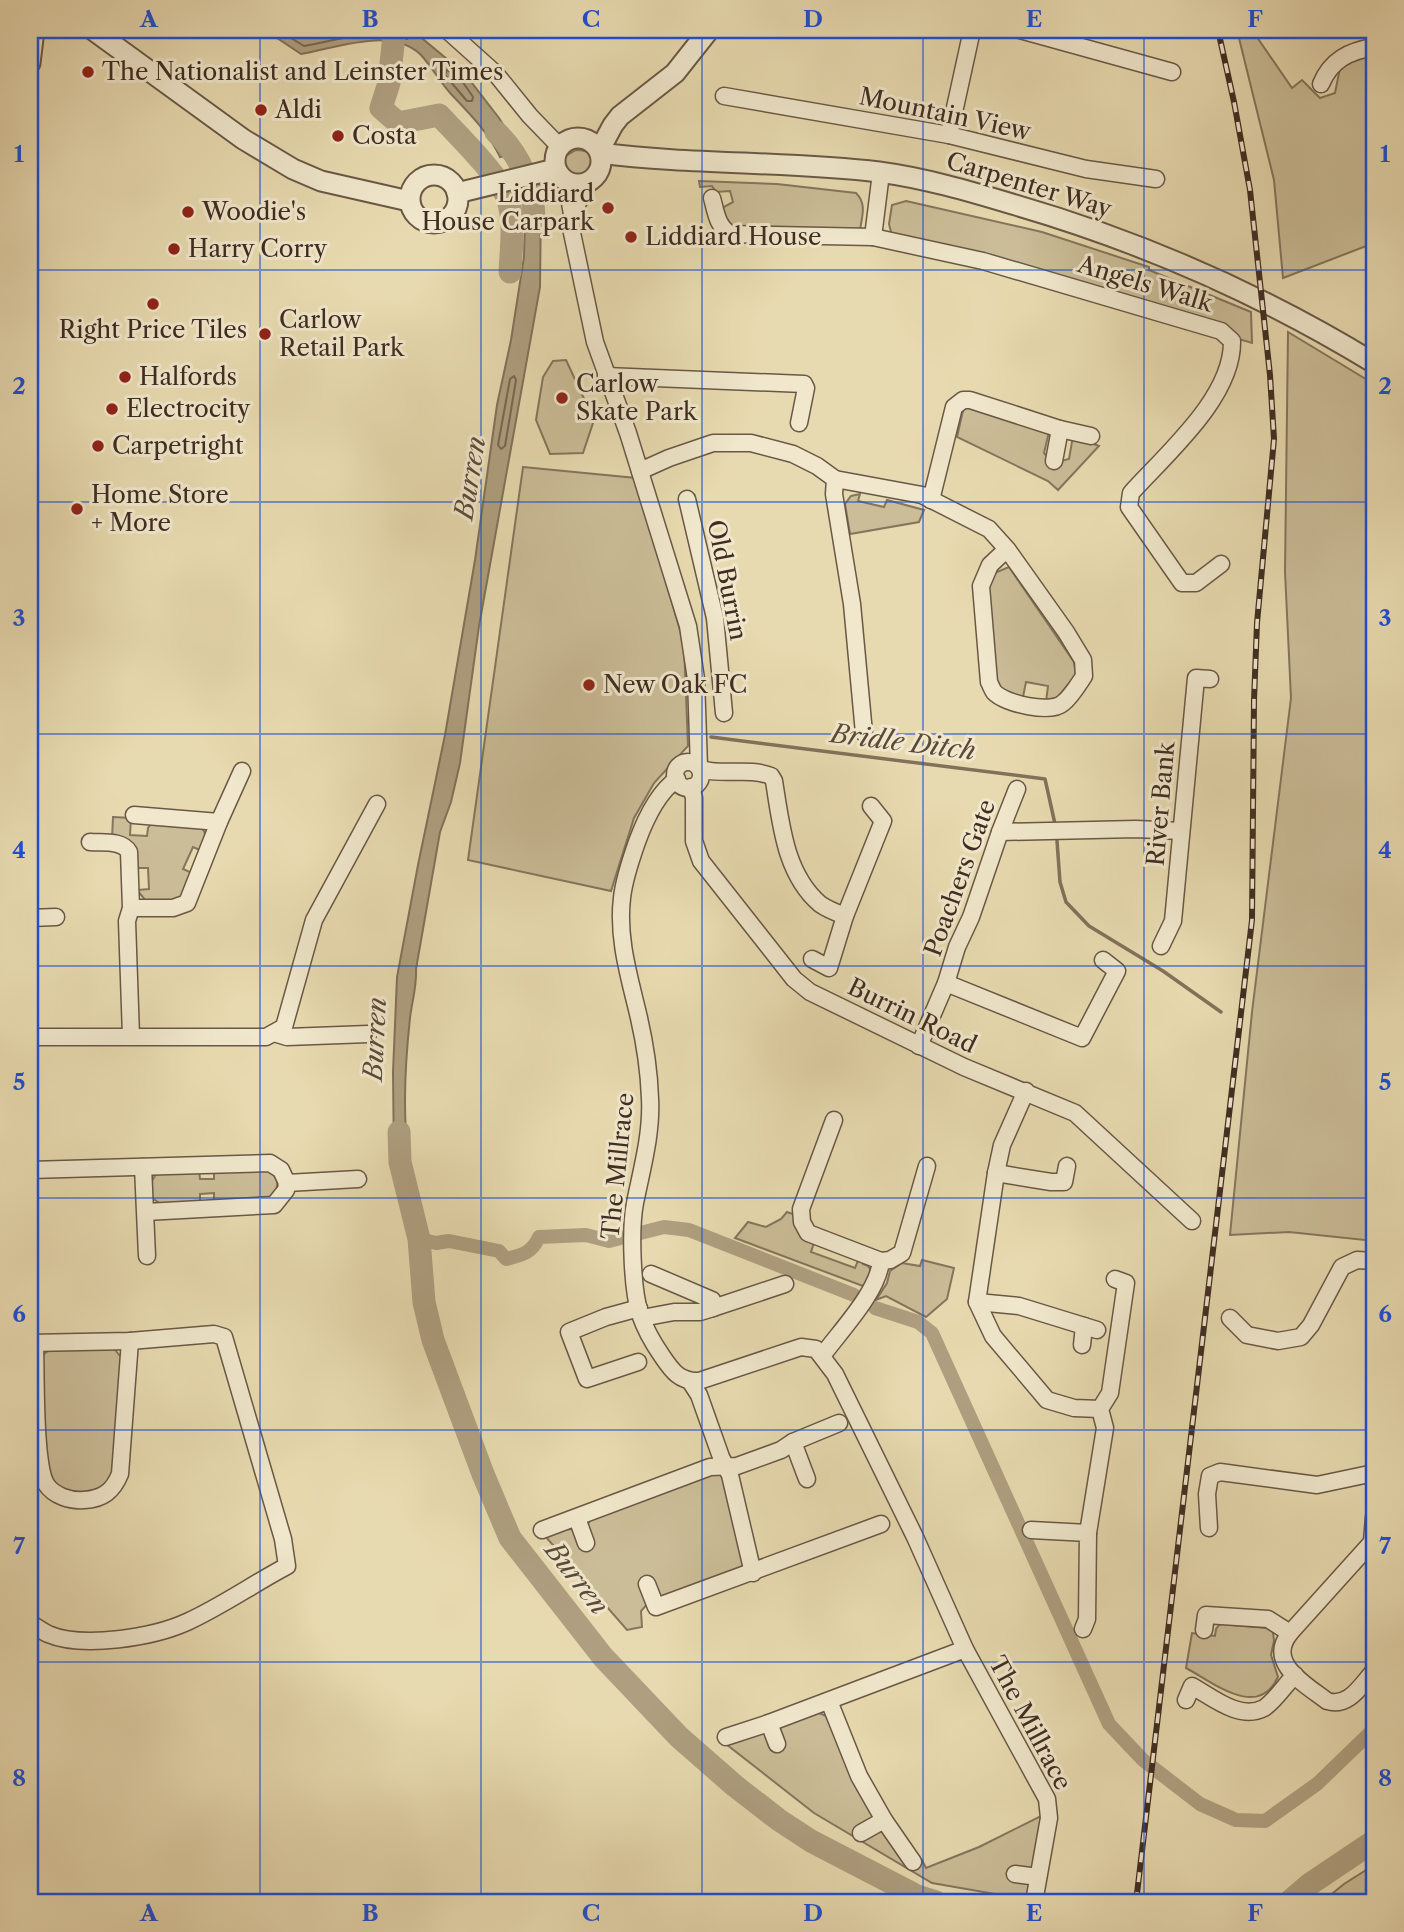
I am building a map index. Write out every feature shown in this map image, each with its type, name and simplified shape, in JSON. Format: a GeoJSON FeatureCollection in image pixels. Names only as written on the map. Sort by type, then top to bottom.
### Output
{"type":"FeatureCollection","features":[{"type":"Feature","properties":{"kind":"street"},"geometry":{"type":"LineString","coordinates":[[30,63],[34,30]]}},
{"type":"Feature","properties":{"kind":"street"},"geometry":{"type":"LineString","coordinates":[[93,30],[243,139],[293,169],[321,181],[409,201]]}},
{"type":"Feature","properties":{"kind":"street"},"geometry":{"type":"LineString","coordinates":[[447,30],[496,74],[530,116],[558,167],[572,214],[571,228],[587,308],[606,376],[640,471],[688,626],[696,679],[698,739],[695,773],[762,772],[771,776],[791,863],[805,887],[822,905],[845,916]]}},
{"type":"Feature","properties":{"kind":"street"},"geometry":{"type":"LineString","coordinates":[[572,214],[613,125],[620,116],[676,73],[709,30]]}},
{"type":"Feature","properties":{"kind":"street"},"geometry":{"type":"LineString","coordinates":[[949,135],[972,30]]}},
{"type":"Feature","properties":{"kind":"street"},"geometry":{"type":"LineString","coordinates":[[1020,30],[1172,72]]}},
{"type":"Feature","properties":{"kind":"street"},"geometry":{"type":"LineString","coordinates":[[1321,84],[1327,70],[1338,60],[1350,52],[1374,47]]}},
{"type":"Feature","properties":{"kind":"street","name":"Mountain View"},"geometry":{"type":"LineString","coordinates":[[724,96],[949,135],[1086,169],[1156,179]]}},
{"type":"Feature","properties":{"kind":"street"},"geometry":{"type":"LineString","coordinates":[[463,191],[457,208],[447,220],[440,223],[426,223],[414,215],[409,201],[413,186],[426,176],[442,176],[463,191],[558,167],[572,139],[613,125]]}},
{"type":"Feature","properties":{"kind":"street"},"geometry":{"type":"LineString","coordinates":[[580,138],[593,144],[597,164]]}},
{"type":"Feature","properties":{"kind":"street","name":"Carpenter Way"},"geometry":{"type":"LineString","coordinates":[[558,167],[575,184],[597,164],[641,158],[823,167],[926,180],[1102,231],[1172,259],[1255,297],[1374,363]]}},
{"type":"Feature","properties":{"kind":"street"},"geometry":{"type":"LineString","coordinates":[[873,237],[881,173]]}},
{"type":"Feature","properties":{"kind":"street","name":"Angels Walk"},"geometry":{"type":"LineString","coordinates":[[712,198],[719,223],[723,230],[730,234],[873,237],[983,261],[1221,331],[1232,341],[1233,356],[1225,379],[1212,402],[1131,493],[1129,506],[1182,583],[1196,583],[1221,564]]}},
{"type":"Feature","properties":{"kind":"street"},"geometry":{"type":"LineString","coordinates":[[606,376],[804,384],[806,388],[799,423]]}},
{"type":"Feature","properties":{"kind":"street"},"geometry":{"type":"LineString","coordinates":[[931,500],[954,407],[963,400],[1091,436]]}},
{"type":"Feature","properties":{"kind":"street"},"geometry":{"type":"LineString","coordinates":[[1054,461],[1060,429]]}},
{"type":"Feature","properties":{"kind":"street"},"geometry":{"type":"LineString","coordinates":[[640,471],[713,443],[751,443],[793,454],[835,479],[922,495],[989,528],[1007,549],[1083,660],[1084,676],[1062,704],[1048,709],[1024,705],[994,692],[989,682],[981,586],[990,565],[1007,549]]}},
{"type":"Feature","properties":{"kind":"street"},"geometry":{"type":"LineString","coordinates":[[835,479],[834,494],[852,604],[864,733]]}},
{"type":"Feature","properties":{"kind":"street","name":"Old Burrin"},"geometry":{"type":"LineString","coordinates":[[687,499],[715,618],[724,713]]}},
{"type":"Feature","properties":{"kind":"street"},"geometry":{"type":"LineString","coordinates":[[688,626],[715,618]]}},
{"type":"Feature","properties":{"kind":"street","name":"River Bank"},"geometry":{"type":"LineString","coordinates":[[1161,946],[1172,921],[1196,678],[1210,679]]}},
{"type":"Feature","properties":{"kind":"street"},"geometry":{"type":"LineString","coordinates":[[131,908],[173,908],[187,904],[242,771]]}},
{"type":"Feature","properties":{"kind":"street","name":"Burrin Road"},"geometry":{"type":"LineString","coordinates":[[695,773],[694,841],[701,861],[794,979],[810,992],[919,1046],[1075,1113],[1192,1221]]}},
{"type":"Feature","properties":{"kind":"street","name":"The Millrace"},"geometry":{"type":"LineString","coordinates":[[691,1381],[678,1377],[669,1367],[647,1331],[640,1313],[632,1234],[647,1149],[650,1099],[645,1047],[624,953],[622,895],[632,857],[647,818],[661,796],[695,773]]}},
{"type":"Feature","properties":{"kind":"street","name":"Poachers Gate"},"geometry":{"type":"LineString","coordinates":[[919,1046],[946,983],[1017,789]]}},
{"type":"Feature","properties":{"kind":"street"},"geometry":{"type":"LineString","coordinates":[[30,1037],[266,1037],[284,1027],[314,920],[377,804]]}},
{"type":"Feature","properties":{"kind":"street"},"geometry":{"type":"LineString","coordinates":[[812,959],[829,968],[845,916],[883,821],[871,806]]}},
{"type":"Feature","properties":{"kind":"street"},"geometry":{"type":"LineString","coordinates":[[134,815],[219,822]]}},
{"type":"Feature","properties":{"kind":"street"},"geometry":{"type":"LineString","coordinates":[[1000,832],[1136,829],[1181,831]]}},
{"type":"Feature","properties":{"kind":"street"},"geometry":{"type":"LineString","coordinates":[[90,842],[117,843],[126,846],[130,852],[131,908],[127,920],[131,1036]]}},
{"type":"Feature","properties":{"kind":"street"},"geometry":{"type":"LineString","coordinates":[[30,918],[57,917]]}},
{"type":"Feature","properties":{"kind":"street","name":"Poachers Gate"},"geometry":{"type":"LineString","coordinates":[[946,983],[1082,1038],[1117,971],[1103,960]]}},
{"type":"Feature","properties":{"kind":"street"},"geometry":{"type":"LineString","coordinates":[[274,1033],[287,1037],[368,1034]]}},
{"type":"Feature","properties":{"kind":"street"},"geometry":{"type":"LineString","coordinates":[[1026,1091],[1002,1145],[977,1301],[993,1336],[1047,1400],[1074,1408],[1100,1409]]}},
{"type":"Feature","properties":{"kind":"street"},"geometry":{"type":"LineString","coordinates":[[834,1120],[801,1209],[802,1222],[808,1233],[881,1261],[890,1260],[902,1253],[927,1166]]}},
{"type":"Feature","properties":{"kind":"street"},"geometry":{"type":"LineString","coordinates":[[30,1170],[270,1163],[281,1170],[288,1183],[274,1205],[146,1212]]}},
{"type":"Feature","properties":{"kind":"street"},"geometry":{"type":"LineString","coordinates":[[996,1173],[1064,1182],[1067,1166]]}},
{"type":"Feature","properties":{"kind":"street"},"geometry":{"type":"LineString","coordinates":[[144,1167],[147,1255]]}},
{"type":"Feature","properties":{"kind":"street"},"geometry":{"type":"LineString","coordinates":[[288,1183],[358,1180]]}},
{"type":"Feature","properties":{"kind":"street"},"geometry":{"type":"LineString","coordinates":[[1230,1318],[1247,1335],[1278,1341],[1301,1337],[1311,1325],[1342,1267],[1357,1260],[1374,1261]]}},
{"type":"Feature","properties":{"kind":"street"},"geometry":{"type":"LineString","coordinates":[[752,1573],[726,1466],[691,1381],[699,1381],[801,1347],[816,1349],[822,1356],[868,1294],[880,1272],[881,1261]]}},
{"type":"Feature","properties":{"kind":"street"},"geometry":{"type":"LineString","coordinates":[[651,1274],[712,1300],[713,1308]]}},
{"type":"Feature","properties":{"kind":"street"},"geometry":{"type":"LineString","coordinates":[[1083,1629],[1087,1619],[1088,1532],[1105,1428],[1100,1409],[1110,1393],[1126,1283],[1115,1279]]}},
{"type":"Feature","properties":{"kind":"street"},"geometry":{"type":"LineString","coordinates":[[638,1362],[617,1361],[587,1379],[569,1332],[606,1317],[640,1313],[700,1312],[785,1284]]}},
{"type":"Feature","properties":{"kind":"street"},"geometry":{"type":"LineString","coordinates":[[977,1301],[1019,1306],[1091,1328],[1082,1345]]}},
{"type":"Feature","properties":{"kind":"street"},"geometry":{"type":"LineString","coordinates":[[30,1623],[50,1635],[86,1641],[159,1631],[184,1624],[287,1566],[283,1539],[224,1337],[214,1334],[130,1341],[32,1343],[41,1473],[47,1485],[55,1493],[71,1500],[102,1497],[115,1487],[120,1474],[130,1341]]}},
{"type":"Feature","properties":{"kind":"street","name":"The Millrace"},"geometry":{"type":"LineString","coordinates":[[822,1356],[835,1374],[864,1431],[965,1649],[1047,1799],[1049,1818],[1034,1902]]}},
{"type":"Feature","properties":{"kind":"street"},"geometry":{"type":"LineString","coordinates":[[542,1530],[710,1467],[737,1466],[781,1450],[793,1442],[839,1423]]}},
{"type":"Feature","properties":{"kind":"street"},"geometry":{"type":"LineString","coordinates":[[793,1442],[807,1479]]}},
{"type":"Feature","properties":{"kind":"street"},"geometry":{"type":"LineString","coordinates":[[1209,1528],[1207,1494],[1210,1476],[1220,1472],[1317,1485],[1374,1473]]}},
{"type":"Feature","properties":{"kind":"street"},"geometry":{"type":"LineString","coordinates":[[1374,1517],[1372,1542],[1290,1633],[1281,1656],[1294,1675],[1327,1701],[1334,1703],[1349,1699],[1374,1671]]}},
{"type":"Feature","properties":{"kind":"street"},"geometry":{"type":"LineString","coordinates":[[577,1518],[586,1543]]}},
{"type":"Feature","properties":{"kind":"street"},"geometry":{"type":"LineString","coordinates":[[647,1584],[656,1607],[881,1524]]}},
{"type":"Feature","properties":{"kind":"street"},"geometry":{"type":"LineString","coordinates":[[1031,1530],[1055,1539],[1088,1532]]}},
{"type":"Feature","properties":{"kind":"street"},"geometry":{"type":"LineString","coordinates":[[1205,1630],[1206,1615],[1268,1619],[1290,1633]]}},
{"type":"Feature","properties":{"kind":"street","name":"The Millrace"},"geometry":{"type":"LineString","coordinates":[[726,1737],[965,1649]]}},
{"type":"Feature","properties":{"kind":"street"},"geometry":{"type":"LineString","coordinates":[[1186,1700],[1192,1686],[1233,1709],[1256,1711],[1266,1706],[1294,1675]]}},
{"type":"Feature","properties":{"kind":"street"},"geometry":{"type":"LineString","coordinates":[[829,1701],[859,1776],[884,1820],[913,1862]]}},
{"type":"Feature","properties":{"kind":"street"},"geometry":{"type":"LineString","coordinates":[[769,1723],[777,1744]]}},
{"type":"Feature","properties":{"kind":"street"},"geometry":{"type":"LineString","coordinates":[[861,1833],[884,1820]]}},
{"type":"Feature","properties":{"kind":"street"},"geometry":{"type":"LineString","coordinates":[[1015,1874],[1038,1877]]}},
{"type":"Feature","properties":{"kind":"shaded area"},"geometry":{"type":"Polygon","coordinates":[[[1237,30],[1252,30],[1292,88],[1302,80],[1320,98],[1335,93],[1341,63],[1374,54],[1374,243],[1283,278],[1274,180],[1237,30]]]}},
{"type":"Feature","properties":{"kind":"shaded area"},"geometry":{"type":"Polygon","coordinates":[[[576,150],[585,151],[594,158],[592,171],[581,177],[564,172],[562,167],[564,157],[576,150]]]}},
{"type":"Feature","properties":{"kind":"shaded area"},"geometry":{"type":"Polygon","coordinates":[[[699,181],[777,184],[856,193],[863,206],[860,230],[736,229],[727,224],[722,208],[733,202],[730,191],[716,192],[712,186],[700,187],[699,181]]]}},
{"type":"Feature","properties":{"kind":"shaded area"},"geometry":{"type":"Polygon","coordinates":[[[906,201],[1042,232],[1149,267],[1149,270],[1251,312],[1252,343],[892,236],[889,224],[892,205],[906,201]]]}},
{"type":"Feature","properties":{"kind":"shaded area"},"geometry":{"type":"Polygon","coordinates":[[[1288,332],[1374,384],[1374,1241],[1289,1232],[1230,1235],[1252,1012],[1291,698],[1285,572],[1288,332]]]}},
{"type":"Feature","properties":{"kind":"shaded area","name":"Carlow Skate Park"},"geometry":{"type":"Polygon","coordinates":[[[566,360],[594,420],[583,453],[550,454],[536,420],[543,377],[553,361],[566,360]]]}},
{"type":"Feature","properties":{"kind":"shaded area"},"geometry":{"type":"Polygon","coordinates":[[[964,406],[1049,432],[1044,453],[1053,463],[1069,459],[1073,436],[1099,446],[1058,490],[1048,481],[957,437],[964,406]]]}},
{"type":"Feature","properties":{"kind":"shaded area","name":"New Oak FC"},"geometry":{"type":"Polygon","coordinates":[[[523,467],[636,478],[684,644],[688,746],[654,783],[634,818],[611,891],[468,860],[523,467]]]}},
{"type":"Feature","properties":{"kind":"shaded area"},"geometry":{"type":"Polygon","coordinates":[[[860,494],[858,501],[884,507],[887,500],[924,510],[919,522],[850,534],[845,504],[851,496],[860,494]]]}},
{"type":"Feature","properties":{"kind":"shaded area"},"geometry":{"type":"Polygon","coordinates":[[[1009,567],[1074,662],[1076,675],[1057,698],[1046,702],[1048,686],[1026,682],[1023,697],[998,691],[993,685],[984,585],[992,574],[1009,567]]]}},
{"type":"Feature","properties":{"kind":"shaded area"},"geometry":{"type":"Polygon","coordinates":[[[113,817],[131,818],[130,835],[147,836],[151,824],[198,825],[201,828],[205,833],[202,851],[193,847],[183,869],[192,873],[182,897],[175,901],[146,901],[137,890],[149,889],[148,868],[137,868],[136,850],[129,842],[112,839],[113,817]]]}},
{"type":"Feature","properties":{"kind":"shaded area"},"geometry":{"type":"Polygon","coordinates":[[[265,1168],[277,1182],[271,1199],[214,1203],[214,1193],[200,1194],[200,1203],[161,1204],[152,1198],[152,1181],[157,1172],[199,1169],[200,1179],[214,1179],[214,1169],[265,1168]]]}},
{"type":"Feature","properties":{"kind":"shaded area"},"geometry":{"type":"Polygon","coordinates":[[[787,1212],[796,1215],[814,1243],[811,1252],[855,1268],[859,1258],[864,1261],[863,1264],[868,1266],[871,1274],[863,1286],[735,1238],[748,1222],[766,1227],[781,1219],[787,1212]]]}},
{"type":"Feature","properties":{"kind":"shaded area"},"geometry":{"type":"Polygon","coordinates":[[[922,1260],[954,1268],[947,1299],[926,1317],[886,1296],[876,1300],[887,1283],[890,1271],[902,1263],[920,1266],[922,1260]]]}},
{"type":"Feature","properties":{"kind":"shaded area"},"geometry":{"type":"Polygon","coordinates":[[[112,1346],[124,1361],[117,1470],[101,1490],[69,1491],[51,1482],[46,1464],[42,1356],[52,1347],[112,1346]]]}},
{"type":"Feature","properties":{"kind":"shaded area"},"geometry":{"type":"Polygon","coordinates":[[[714,1473],[721,1475],[725,1482],[745,1564],[741,1571],[662,1598],[657,1593],[641,1611],[642,1627],[627,1630],[545,1536],[567,1529],[588,1530],[591,1519],[714,1473]]]}},
{"type":"Feature","properties":{"kind":"shaded area"},"geometry":{"type":"Polygon","coordinates":[[[1220,1624],[1267,1628],[1273,1632],[1271,1655],[1278,1677],[1269,1690],[1259,1696],[1235,1694],[1186,1668],[1192,1633],[1215,1636],[1220,1624]]]}},
{"type":"Feature","properties":{"kind":"shaded area"},"geometry":{"type":"Polygon","coordinates":[[[817,1712],[826,1716],[861,1795],[908,1865],[922,1860],[926,1868],[979,1847],[1043,1815],[1029,1900],[932,1883],[814,1813],[726,1744],[817,1712]]]}},
{"type":"Feature","properties":{"kind":"shaded area"},"geometry":{"type":"Polygon","coordinates":[[[1374,1865],[1374,1902],[1322,1902],[1344,1884],[1374,1865]]]}},
{"type":"Feature","properties":{"kind":"water"},"geometry":{"type":"Polygon","coordinates":[[[265,30],[412,30],[465,74],[499,118],[521,153],[500,157],[478,124],[421,55],[409,46],[379,40],[363,41],[301,54],[265,30]]]}},
{"type":"Feature","properties":{"kind":"water"},"geometry":{"type":"Polygon","coordinates":[[[538,191],[541,201],[540,287],[479,626],[460,763],[451,802],[440,832],[416,969],[406,1071],[405,1108],[409,1161],[394,1163],[393,1072],[397,977],[445,735],[475,560],[497,405],[511,340],[524,257],[523,194],[538,191]]]}},
{"type":"Feature","properties":{"kind":"waterway"},"geometry":{"type":"LineString","coordinates":[[394,35],[389,83],[381,108],[398,123],[439,115],[496,179],[510,209],[510,272]]}},
{"type":"Feature","properties":{"kind":"waterway","name":"Burren"},"geometry":{"type":"LineString","coordinates":[[496,132],[513,152],[525,174],[532,198],[534,224]]}},
{"type":"Feature","properties":{"kind":"waterway","name":"Bridle Ditch"},"geometry":{"type":"LineString","coordinates":[[711,737],[1045,779],[1055,824]]}},
{"type":"Feature","properties":{"kind":"waterway","name":"Bridle Ditch"},"geometry":{"type":"LineString","coordinates":[[1057,841],[1060,882],[1066,902],[1089,926],[1163,971],[1221,1012]]}},
{"type":"Feature","properties":{"kind":"waterway","name":"Burren"},"geometry":{"type":"LineString","coordinates":[[399,1132],[400,1162],[419,1239],[424,1302],[433,1340],[510,1538],[603,1657],[679,1737],[735,1786],[811,1841],[917,1896],[936,1902]]}},
{"type":"Feature","properties":{"kind":"waterway"},"geometry":{"type":"LineString","coordinates":[[419,1239],[436,1243],[449,1241],[499,1251],[506,1259],[526,1252],[539,1237],[586,1235],[609,1241],[664,1227],[689,1230],[854,1295]]}},
{"type":"Feature","properties":{"kind":"waterway"},"geometry":{"type":"LineString","coordinates":[[875,1308],[918,1322],[932,1333],[1109,1724],[1143,1760],[1200,1804],[1236,1820],[1265,1821],[1317,1784],[1374,1729]]}},
{"type":"Feature","properties":{"kind":"waterway","name":"Burren"},"geometry":{"type":"LineString","coordinates":[[1289,1902],[1310,1884],[1374,1841]]}},
{"type":"Feature","properties":{"kind":"railway"},"geometry":{"type":"LineString","coordinates":[[1136,1902],[1252,920],[1257,623],[1274,439],[1270,375],[1250,190],[1218,30]]}},
{"type":"Feature","properties":{"kind":"place","name":"The Nationalist and Leinster Times"},"geometry":{"type":"Point","coordinates":[88,72]}},
{"type":"Feature","properties":{"kind":"place","name":"Aldi"},"geometry":{"type":"Point","coordinates":[261,110]}},
{"type":"Feature","properties":{"kind":"place","name":"Costa"},"geometry":{"type":"Point","coordinates":[338,136]}},
{"type":"Feature","properties":{"kind":"place","name":"Liddiard House Carpark"},"geometry":{"type":"Point","coordinates":[608,208]}},
{"type":"Feature","properties":{"kind":"place","name":"Woodie's"},"geometry":{"type":"Point","coordinates":[188,212]}},
{"type":"Feature","properties":{"kind":"place","name":"Liddiard House"},"geometry":{"type":"Point","coordinates":[631,237]}},
{"type":"Feature","properties":{"kind":"place","name":"Harry Corry"},"geometry":{"type":"Point","coordinates":[174,249]}},
{"type":"Feature","properties":{"kind":"place","name":"Right Price Tiles"},"geometry":{"type":"Point","coordinates":[153,304]}},
{"type":"Feature","properties":{"kind":"place","name":"Carlow Retail Park"},"geometry":{"type":"Point","coordinates":[265,334]}},
{"type":"Feature","properties":{"kind":"place","name":"Halfords"},"geometry":{"type":"Point","coordinates":[125,377]}},
{"type":"Feature","properties":{"kind":"place","name":"Carlow Skate Park"},"geometry":{"type":"Point","coordinates":[562,398]}},
{"type":"Feature","properties":{"kind":"place","name":"Electrocity"},"geometry":{"type":"Point","coordinates":[112,409]}},
{"type":"Feature","properties":{"kind":"place","name":"Carpetright"},"geometry":{"type":"Point","coordinates":[98,446]}},
{"type":"Feature","properties":{"kind":"place","name":"Home Store + More"},"geometry":{"type":"Point","coordinates":[77,509]}},
{"type":"Feature","properties":{"kind":"place","name":"New Oak FC"},"geometry":{"type":"Point","coordinates":[589,685]}}]}
